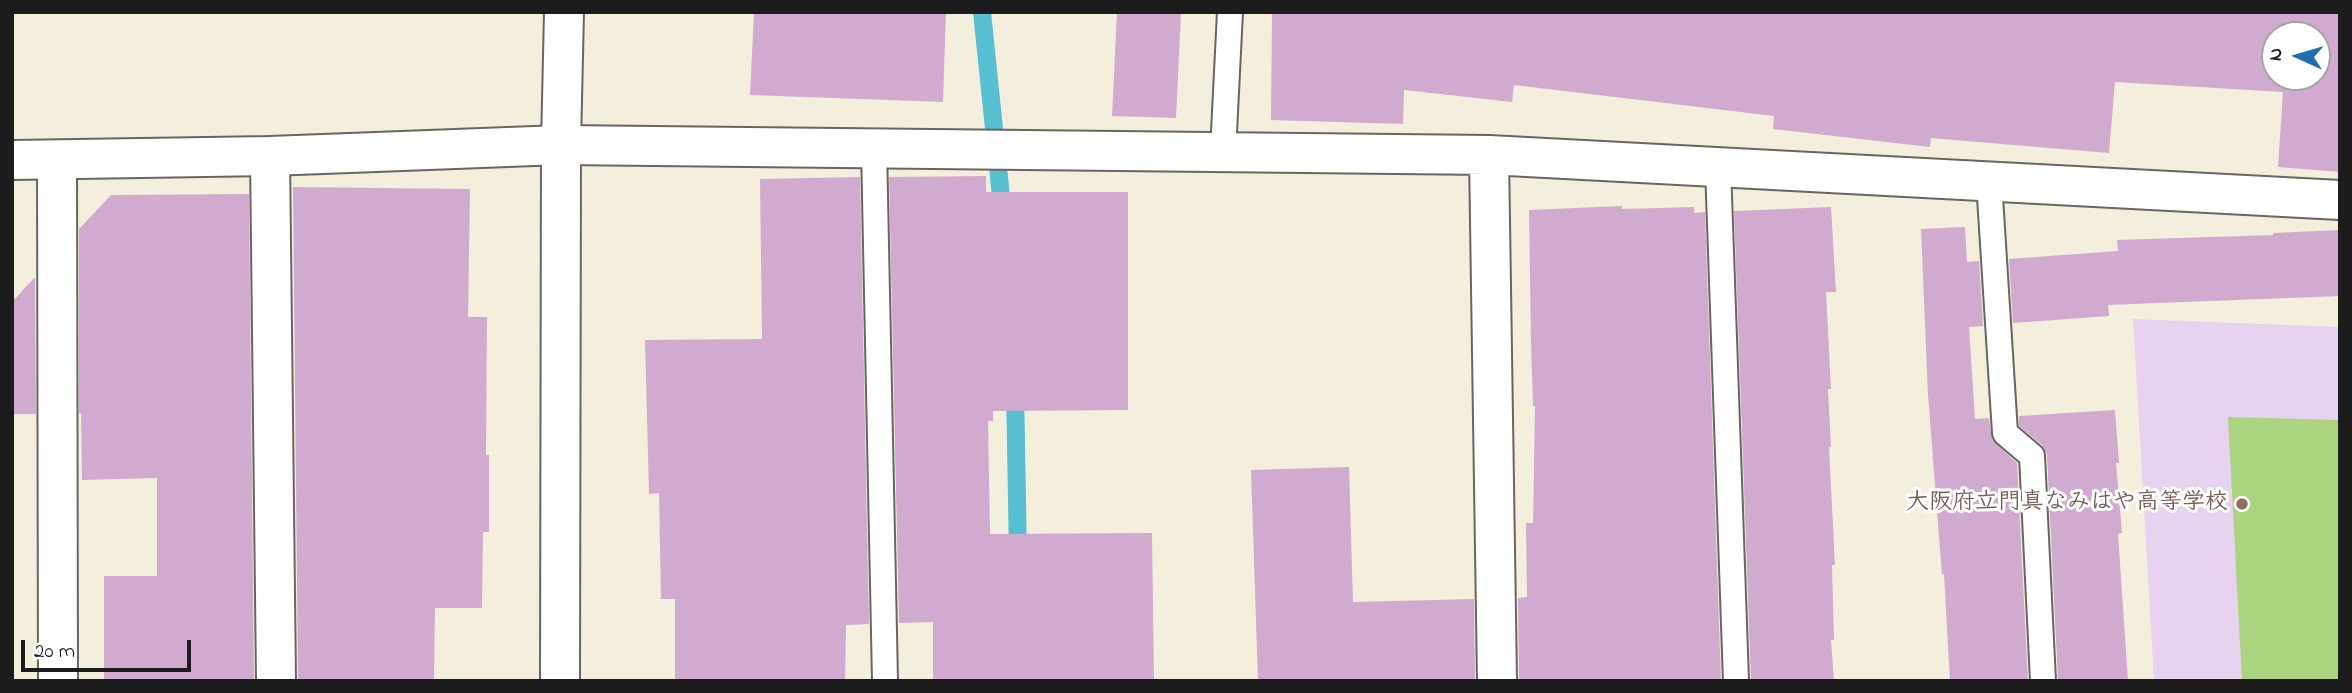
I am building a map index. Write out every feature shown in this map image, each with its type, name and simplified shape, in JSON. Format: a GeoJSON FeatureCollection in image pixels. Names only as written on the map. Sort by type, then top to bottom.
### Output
{"type":"FeatureCollection","features":[{"type":"Feature","properties":{"kind":"street"},"geometry":{"type":"LineString","coordinates":[[560,681],[561,145],[565,12]]}},
{"type":"Feature","properties":{"kind":"street"},"geometry":{"type":"LineString","coordinates":[[12,160],[270,156],[561,145],[1489,156],[2340,200]]}},
{"type":"Feature","properties":{"kind":"street"},"geometry":{"type":"LineString","coordinates":[[270,156],[276,681]]}},
{"type":"Feature","properties":{"kind":"street"},"geometry":{"type":"LineString","coordinates":[[1489,156],[1497,681]]}},
{"type":"Feature","properties":{"kind":"street"},"geometry":{"type":"LineString","coordinates":[[57,160],[58,681]]}},
{"type":"Feature","properties":{"kind":"lane"},"geometry":{"type":"LineString","coordinates":[[1223,152],[1230,12]]}},
{"type":"Feature","properties":{"kind":"lane"},"geometry":{"type":"LineString","coordinates":[[874,148],[884,681]]}},
{"type":"Feature","properties":{"kind":"lane"},"geometry":{"type":"LineString","coordinates":[[1718,167],[1736,681]]}},
{"type":"Feature","properties":{"kind":"lane"},"geometry":{"type":"LineString","coordinates":[[1989,181],[2005,433],[2032,456],[2043,681]]}},
{"type":"Feature","properties":{"kind":"shaded area","name":"大阪府立門真なみはや高等学校"},"geometry":{"type":"Polygon","coordinates":[[[2133,319],[2340,327],[2340,681],[2154,681],[2133,319]]]}},
{"type":"Feature","properties":{"kind":"green space"},"geometry":{"type":"Polygon","coordinates":[[[2228,417],[2340,420],[2340,681],[2242,681],[2228,417]]]}},
{"type":"Feature","properties":{"kind":"building"},"geometry":{"type":"Polygon","coordinates":[[[754,12],[946,12],[943,102],[750,95],[754,12]]]}},
{"type":"Feature","properties":{"kind":"building"},"geometry":{"type":"Polygon","coordinates":[[[1117,12],[1181,12],[1176,118],[1112,116],[1117,12]]]}},
{"type":"Feature","properties":{"kind":"building"},"geometry":{"type":"Polygon","coordinates":[[[1272,12],[2340,12],[2340,172],[2278,167],[2283,92],[2266,91],[2331,91],[2331,21],[2261,21],[2261,91],[2115,82],[2109,153],[1931,138],[1930,147],[1773,129],[1774,116],[1514,85],[1512,102],[1404,90],[1403,124],[1271,120],[1272,12]]]}},
{"type":"Feature","properties":{"kind":"building"},"geometry":{"type":"Polygon","coordinates":[[[986,176],[986,192],[1128,192],[1128,410],[993,411],[993,421],[988,421],[990,534],[1152,533],[1154,681],[933,681],[933,622],[899,623],[889,177],[986,176]]]}},
{"type":"Feature","properties":{"kind":"building"},"geometry":{"type":"Polygon","coordinates":[[[860,177],[869,624],[846,625],[845,681],[675,681],[675,599],[661,599],[659,493],[649,494],[645,340],[762,339],[760,179],[860,177]]]}},
{"type":"Feature","properties":{"kind":"building"},"geometry":{"type":"Polygon","coordinates":[[[293,187],[470,189],[468,317],[487,317],[486,455],[489,455],[489,532],[483,532],[482,608],[435,608],[434,681],[298,681],[293,187]]]}},
{"type":"Feature","properties":{"kind":"building"},"geometry":{"type":"Polygon","coordinates":[[[249,194],[254,681],[104,681],[104,576],[157,576],[157,478],[82,480],[79,413],[79,229],[111,195],[249,194]]]}},
{"type":"Feature","properties":{"kind":"building"},"geometry":{"type":"Polygon","coordinates":[[[1622,206],[1622,209],[1694,207],[1694,213],[1705,212],[1721,681],[1519,681],[1518,598],[1527,597],[1526,523],[1533,523],[1535,406],[1529,210],[1622,206]]]}},
{"type":"Feature","properties":{"kind":"building"},"geometry":{"type":"Polygon","coordinates":[[[1831,207],[1836,292],[1826,292],[1831,389],[1828,389],[1829,447],[1835,565],[1832,565],[1834,640],[1831,640],[1834,681],[1751,681],[1734,211],[1831,207]]]}},
{"type":"Feature","properties":{"kind":"building"},"geometry":{"type":"Polygon","coordinates":[[[1965,227],[1967,262],[1979,261],[1983,326],[1969,327],[1975,419],[1989,418],[1992,440],[2017,463],[2028,681],[1950,681],[1944,574],[1942,575],[1928,395],[1921,229],[1965,227]]]}},
{"type":"Feature","properties":{"kind":"building"},"geometry":{"type":"Polygon","coordinates":[[[2340,230],[2340,296],[2108,305],[2109,316],[2013,323],[2009,259],[2118,251],[2117,240],[2340,230]]]}},
{"type":"Feature","properties":{"kind":"building"},"geometry":{"type":"Polygon","coordinates":[[[35,277],[36,414],[12,414],[12,302],[35,277]]]}},
{"type":"Feature","properties":{"kind":"building"},"geometry":{"type":"Polygon","coordinates":[[[2115,410],[2122,533],[2118,534],[2128,681],[2058,681],[2047,455],[2042,445],[2019,426],[2019,416],[2115,410]]]}},
{"type":"Feature","properties":{"kind":"building"},"geometry":{"type":"Polygon","coordinates":[[[1349,467],[1353,602],[1474,599],[1475,681],[1258,681],[1251,470],[1349,467]]]}},
{"type":"Feature","properties":{"kind":"waterway"},"geometry":{"type":"LineString","coordinates":[[982,12],[1003,216]]}},
{"type":"Feature","properties":{"kind":"waterway"},"geometry":{"type":"LineString","coordinates":[[1015,387],[1018,558]]}},
{"type":"Feature","properties":{"kind":"place","name":"大阪府立門真なみはや高等学校"},"geometry":{"type":"Point","coordinates":[2242,504]}}]}
